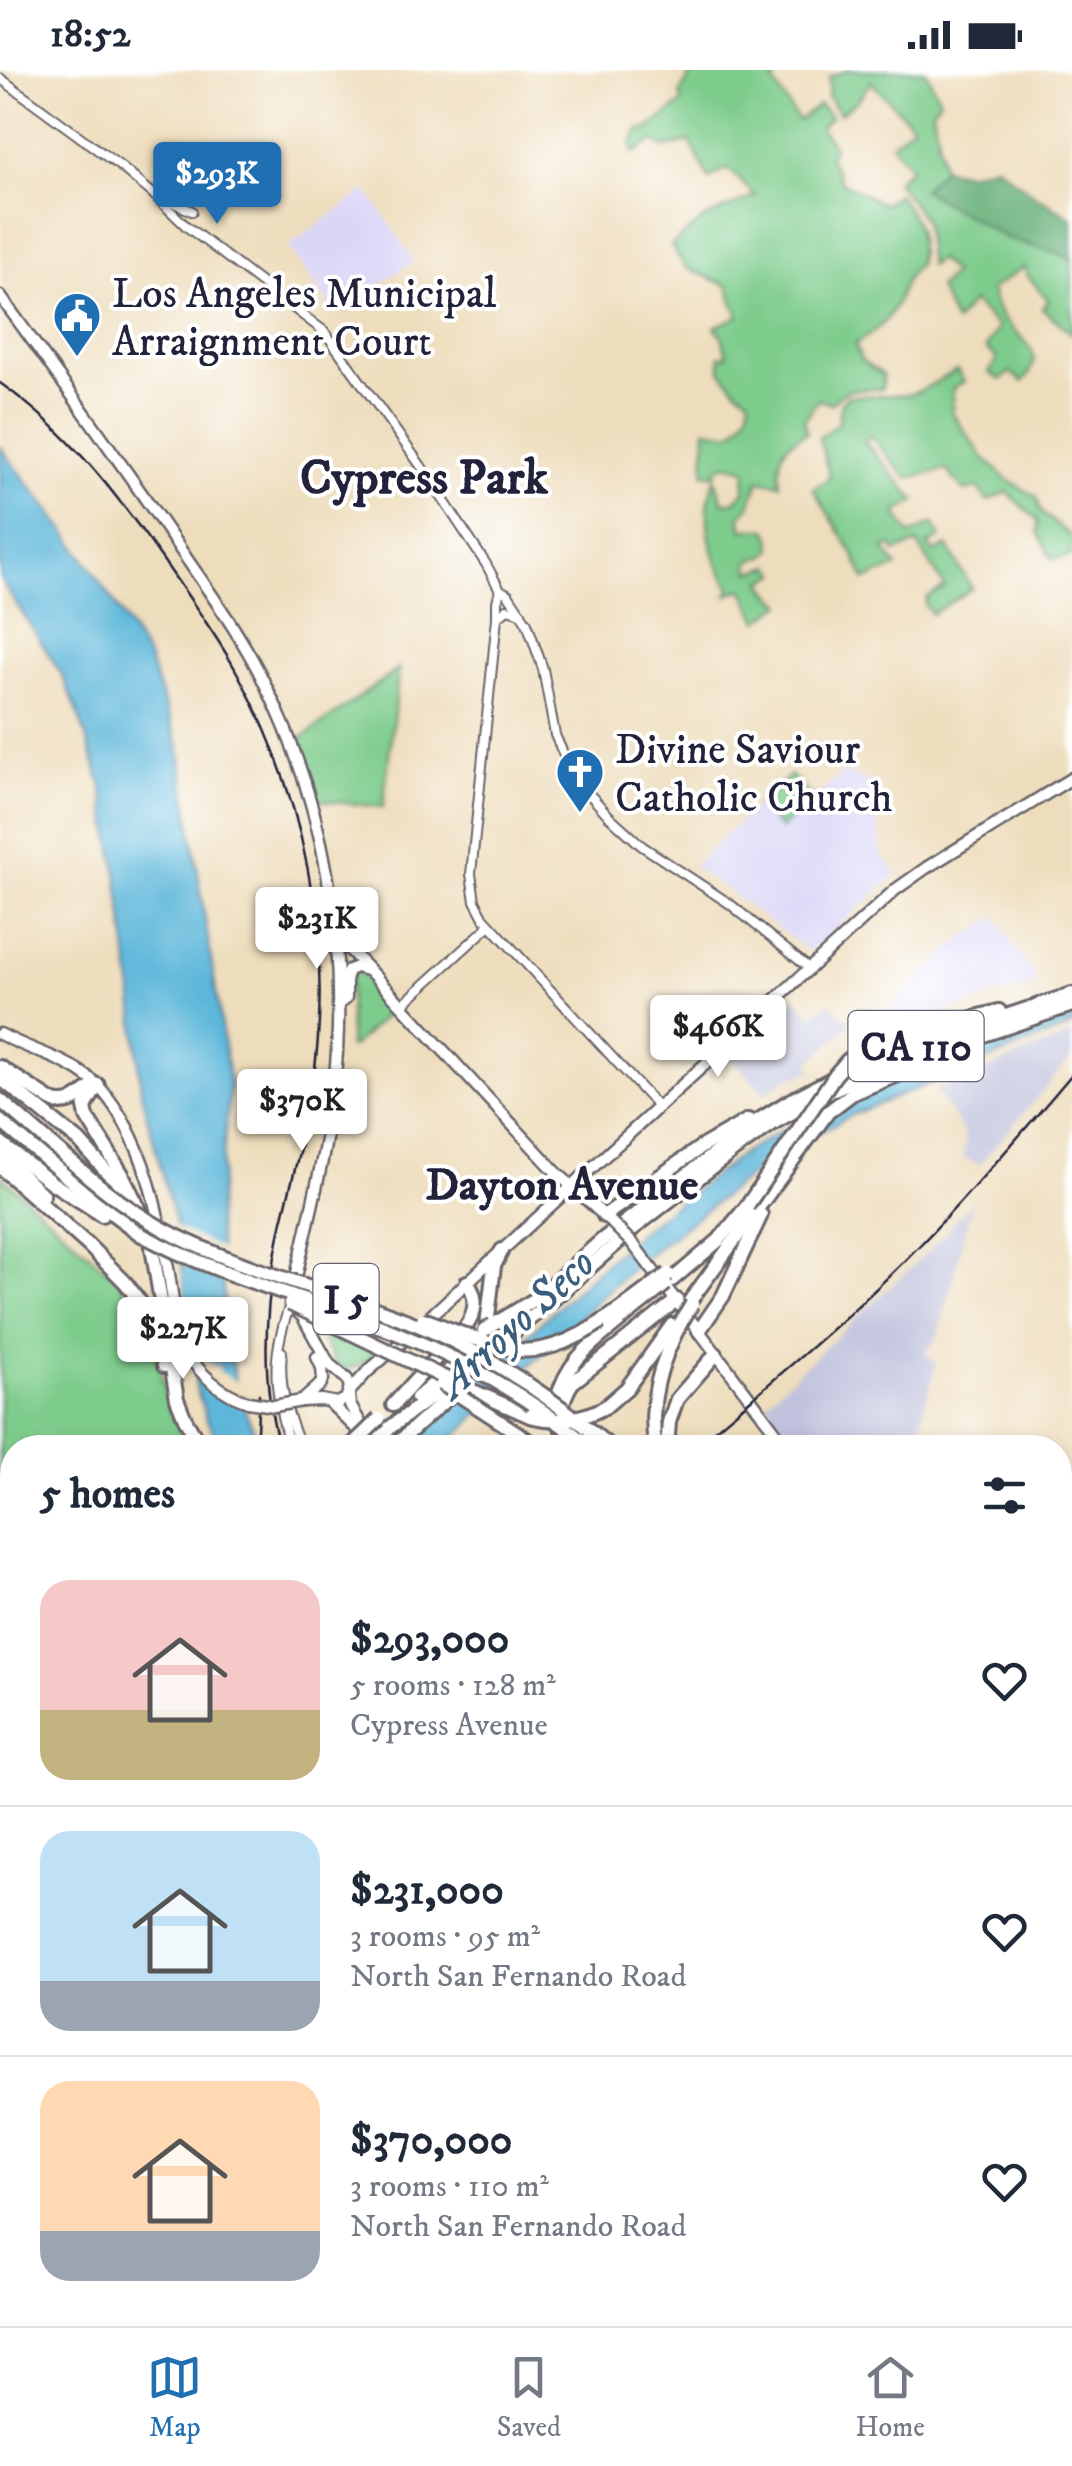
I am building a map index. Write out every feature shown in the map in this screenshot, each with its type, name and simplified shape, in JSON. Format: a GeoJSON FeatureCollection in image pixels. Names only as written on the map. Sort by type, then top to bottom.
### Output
{"type":"FeatureCollection","features":[{"type":"Feature","properties":{"kind":"highway","name":"CA 110"},"geometry":{"type":"LineString","coordinates":[[378,1435],[393,1404],[456,1349],[537,1298],[602,1240],[757,1121],[843,1073],[1072,994]]}},
{"type":"Feature","properties":{"kind":"highway"},"geometry":{"type":"LineString","coordinates":[[560,1435],[556,1408],[565,1376],[578,1356],[718,1240],[848,1060],[889,1039],[1024,1004],[1045,1003]]}},
{"type":"Feature","properties":{"kind":"highway","name":"CA 110"},"geometry":{"type":"LineString","coordinates":[[369,1435],[462,1374],[618,1242],[736,1149],[809,1102],[877,1072],[1066,1007]]}},
{"type":"Feature","properties":{"kind":"highway"},"geometry":{"type":"LineString","coordinates":[[563,1435],[561,1412],[572,1383],[686,1302],[703,1285],[828,1112],[852,1093],[1066,1007]]}},
{"type":"Feature","properties":{"kind":"highway"},"geometry":{"type":"LineString","coordinates":[[0,1068],[61,1104],[74,1101],[98,1085]]}},
{"type":"Feature","properties":{"kind":"highway"},"geometry":{"type":"LineString","coordinates":[[0,1078],[96,1157],[131,1202],[154,1251]]}},
{"type":"Feature","properties":{"kind":"highway"},"geometry":{"type":"LineString","coordinates":[[98,1085],[86,1107],[87,1117],[149,1229],[177,1399],[194,1435]]}},
{"type":"Feature","properties":{"kind":"highway","name":"I 5"},"geometry":{"type":"LineString","coordinates":[[0,1100],[76,1166],[158,1226],[190,1242],[425,1328],[499,1365],[595,1435]]}},
{"type":"Feature","properties":{"kind":"highway"},"geometry":{"type":"LineString","coordinates":[[608,1219],[701,1147],[791,1100]]}},
{"type":"Feature","properties":{"kind":"highway","name":"I 5"},"geometry":{"type":"LineString","coordinates":[[0,1121],[98,1208],[140,1234],[178,1254],[396,1332],[456,1359],[520,1395],[574,1435]]}},
{"type":"Feature","properties":{"kind":"highway"},"geometry":{"type":"LineString","coordinates":[[0,1143],[52,1183],[98,1208]]}},
{"type":"Feature","properties":{"kind":"highway"},"geometry":{"type":"LineString","coordinates":[[0,1154],[64,1216],[88,1246]]}},
{"type":"Feature","properties":{"kind":"highway"},"geometry":{"type":"LineString","coordinates":[[0,1167],[125,1282],[146,1310],[156,1334],[172,1408],[187,1435]]}},
{"type":"Feature","properties":{"kind":"highway"},"geometry":{"type":"LineString","coordinates":[[699,1331],[723,1296],[783,1174]]}},
{"type":"Feature","properties":{"kind":"highway"},"geometry":{"type":"LineString","coordinates":[[384,1426],[480,1345],[489,1321],[494,1266],[502,1250]]}},
{"type":"Feature","properties":{"kind":"highway"},"geometry":{"type":"LineString","coordinates":[[178,1254],[208,1272],[293,1305],[511,1409],[547,1420],[568,1420],[605,1408],[627,1388],[678,1322]]}},
{"type":"Feature","properties":{"kind":"highway"},"geometry":{"type":"LineString","coordinates":[[344,1298],[507,1348],[537,1350],[572,1340],[670,1277]]}},
{"type":"Feature","properties":{"kind":"highway"},"geometry":{"type":"LineString","coordinates":[[393,1404],[468,1326],[474,1298],[466,1282]]}},
{"type":"Feature","properties":{"kind":"highway"},"geometry":{"type":"LineString","coordinates":[[654,1435],[655,1392],[686,1302]]}},
{"type":"Feature","properties":{"kind":"highway"},"geometry":{"type":"LineString","coordinates":[[406,1435],[548,1304]]}},
{"type":"Feature","properties":{"kind":"highway"},"geometry":{"type":"LineString","coordinates":[[371,1342],[520,1435]]}},
{"type":"Feature","properties":{"kind":"highway"},"geometry":{"type":"LineString","coordinates":[[668,1435],[678,1399],[716,1354]]}},
{"type":"Feature","properties":{"kind":"main road"},"geometry":{"type":"LineString","coordinates":[[0,296],[236,633],[265,684],[313,808],[326,861],[336,938],[338,1005],[334,1082],[292,1309],[321,1364],[322,1392],[362,1433]]}},
{"type":"Feature","properties":{"kind":"main road"},"geometry":{"type":"LineString","coordinates":[[0,1034],[69,1065],[98,1085],[121,1114],[140,1158],[162,1233],[180,1336],[188,1354],[208,1379],[256,1404],[342,1401],[367,1372],[909,880],[1072,778]]}},
{"type":"Feature","properties":{"kind":"main road"},"geometry":{"type":"LineString","coordinates":[[336,938],[686,1302],[699,1331],[778,1435]]}},
{"type":"Feature","properties":{"kind":"main road"},"geometry":{"type":"LineString","coordinates":[[338,1005],[346,998],[349,970],[369,970]]}},
{"type":"Feature","properties":{"kind":"main road"},"geometry":{"type":"LineString","coordinates":[[292,1309],[303,1317],[328,1364],[349,1382],[350,1406],[362,1433]]}},
{"type":"Feature","properties":{"kind":"main road"},"geometry":{"type":"LineString","coordinates":[[302,1400],[330,1374],[367,1372]]}},
{"type":"Feature","properties":{"kind":"street"},"geometry":{"type":"LineString","coordinates":[[0,78],[121,167],[186,226],[334,341],[421,466],[500,590],[508,594],[520,613],[538,653],[560,747],[582,786],[654,855],[730,904],[810,969]]}},
{"type":"Feature","properties":{"kind":"street"},"geometry":{"type":"LineString","coordinates":[[159,200],[192,211]]}},
{"type":"Feature","properties":{"kind":"street"},"geometry":{"type":"LineString","coordinates":[[500,590],[471,874],[475,901],[490,925],[658,1107]]}},
{"type":"Feature","properties":{"kind":"street"},"geometry":{"type":"LineString","coordinates":[[497,618],[508,608],[520,613]]}},
{"type":"Feature","properties":{"kind":"street"},"geometry":{"type":"LineString","coordinates":[[402,1005],[490,925]]}},
{"type":"Feature","properties":{"kind":"street"},"geometry":{"type":"LineString","coordinates":[[287,1435],[275,1376],[278,1344],[292,1309]]}},
{"type":"Feature","properties":{"kind":"street"},"geometry":{"type":"LineString","coordinates":[[292,1309],[281,1360],[282,1388],[296,1435]]}},
{"type":"Feature","properties":{"kind":"shaded area"},"geometry":{"type":"Polygon","coordinates":[[[367,190],[414,261],[336,314],[288,246],[367,190]]]}},
{"type":"Feature","properties":{"kind":"shaded area"},"geometry":{"type":"Polygon","coordinates":[[[843,772],[873,784],[882,857],[898,873],[808,951],[692,867],[791,774],[814,799],[843,772]]]}},
{"type":"Feature","properties":{"kind":"shaded area"},"geometry":{"type":"Polygon","coordinates":[[[996,917],[1038,983],[895,1026],[885,1011],[960,940],[996,917]]]}},
{"type":"Feature","properties":{"kind":"shaded area"},"geometry":{"type":"Polygon","coordinates":[[[795,997],[813,1016],[829,1003],[850,1025],[808,1064],[813,1071],[787,1078],[765,1094],[730,1057],[795,997]]]}},
{"type":"Feature","properties":{"kind":"shaded area"},"geometry":{"type":"Polygon","coordinates":[[[1072,1034],[1072,1057],[980,1164],[962,1158],[966,1141],[961,1128],[935,1090],[1072,1034]]]}},
{"type":"Feature","properties":{"kind":"shaded area"},"geometry":{"type":"Polygon","coordinates":[[[973,1200],[939,1333],[925,1352],[936,1364],[917,1435],[788,1435],[766,1402],[932,1248],[973,1200]]]}},
{"type":"Feature","properties":{"kind":"green space"},"geometry":{"type":"Polygon","coordinates":[[[693,70],[784,70],[773,81],[798,121],[819,105],[831,117],[820,128],[834,146],[829,157],[841,182],[883,204],[898,194],[914,220],[919,242],[918,264],[893,309],[881,325],[855,344],[861,360],[883,375],[882,389],[848,391],[833,403],[818,400],[804,420],[807,432],[783,452],[780,484],[759,480],[750,506],[741,516],[742,529],[767,529],[771,536],[772,550],[749,561],[751,572],[772,566],[778,574],[763,581],[783,604],[759,621],[743,589],[727,595],[731,588],[713,550],[708,521],[715,479],[723,502],[734,502],[745,491],[746,469],[726,464],[717,469],[716,475],[704,473],[706,429],[730,433],[749,408],[749,397],[721,371],[720,356],[727,356],[722,336],[715,327],[739,316],[729,286],[686,268],[671,246],[705,218],[755,196],[728,168],[709,179],[690,141],[666,148],[653,141],[634,153],[632,144],[638,130],[646,130],[682,103],[680,94],[693,70]]]}},
{"type":"Feature","properties":{"kind":"green space"},"geometry":{"type":"Polygon","coordinates":[[[848,70],[925,70],[940,99],[933,110],[943,168],[923,189],[1006,238],[1072,260],[1072,334],[1042,308],[1049,301],[1024,267],[991,289],[1002,317],[1033,355],[1030,372],[1023,382],[1010,372],[1001,380],[989,373],[997,358],[986,348],[998,327],[972,302],[955,323],[938,288],[953,273],[938,259],[929,266],[924,220],[896,181],[911,167],[891,144],[913,125],[871,82],[858,100],[839,114],[828,97],[829,77],[848,70]]]}},
{"type":"Feature","properties":{"kind":"green space"},"geometry":{"type":"Polygon","coordinates":[[[995,165],[1072,218],[1072,260],[1006,238],[922,189],[943,168],[968,173],[995,165]]]}},
{"type":"Feature","properties":{"kind":"green space"},"geometry":{"type":"Polygon","coordinates":[[[957,370],[964,382],[953,388],[952,413],[983,457],[1008,480],[1037,497],[1041,512],[1072,537],[1072,556],[1052,559],[1038,533],[1038,520],[1007,492],[987,501],[979,488],[964,491],[947,470],[907,478],[870,436],[864,441],[916,501],[896,513],[910,535],[933,523],[941,537],[928,545],[934,553],[947,546],[972,588],[932,614],[925,605],[926,598],[945,587],[917,543],[896,552],[891,545],[884,548],[897,567],[865,580],[813,489],[830,478],[819,438],[838,423],[842,401],[848,396],[908,395],[957,370]]]}},
{"type":"Feature","properties":{"kind":"green space"},"geometry":{"type":"Polygon","coordinates":[[[399,669],[383,807],[318,800],[299,740],[399,669]]]}},
{"type":"Feature","properties":{"kind":"green space"},"geometry":{"type":"Polygon","coordinates":[[[791,775],[813,799],[780,829],[758,805],[791,775]]]}},
{"type":"Feature","properties":{"kind":"green space"},"geometry":{"type":"Polygon","coordinates":[[[355,972],[393,1008],[349,1047],[350,978],[355,972]]]}},
{"type":"Feature","properties":{"kind":"green space"},"geometry":{"type":"Polygon","coordinates":[[[0,1175],[119,1280],[153,1339],[169,1409],[183,1435],[0,1435],[0,1175]]]}},
{"type":"Feature","properties":{"kind":"green space"},"geometry":{"type":"Polygon","coordinates":[[[320,1323],[377,1353],[353,1368],[338,1366],[317,1327],[320,1323]]]}},
{"type":"Feature","properties":{"kind":"water"},"geometry":{"type":"Polygon","coordinates":[[[0,447],[64,529],[148,658],[179,746],[230,1085],[217,1219],[228,1343],[238,1396],[256,1435],[215,1435],[196,1388],[176,1226],[141,1093],[132,986],[102,786],[61,673],[0,579],[0,447]]]}},
{"type":"Feature","properties":{"kind":"water","name":"Arroyo Seco"},"geometry":{"type":"Polygon","coordinates":[[[1072,1013],[1072,1026],[854,1114],[770,1160],[636,1264],[457,1435],[419,1435],[640,1231],[745,1152],[795,1123],[1072,1013]]]}},
{"type":"Feature","properties":{"kind":"pier"},"geometry":{"type":"Polygon","coordinates":[[[171,1225],[225,1251],[227,1281],[180,1263],[189,1321],[196,1344],[211,1363],[219,1366],[219,1371],[240,1384],[250,1409],[234,1404],[203,1383],[188,1366],[171,1225]]]}},
{"type":"Feature","properties":{"kind":"tram line"},"geometry":{"type":"LineString","coordinates":[[708,1435],[893,1272],[1072,1074]]}},
{"type":"Feature","properties":{"kind":"railway"},"geometry":{"type":"LineString","coordinates":[[0,383],[48,421],[89,464],[200,613],[258,715],[295,816],[316,922],[319,1029],[310,1102],[280,1230],[268,1312],[267,1367],[277,1435]]}},
{"type":"Feature","properties":{"kind":"railway"},"geometry":{"type":"LineString","coordinates":[[257,1435],[259,1394]]}},
{"type":"Feature","properties":{"kind":"place","name":"Los Angeles Municipal Arraignment Court"},"geometry":{"type":"Point","coordinates":[77,358]}},
{"type":"Feature","properties":{"kind":"place","name":"Divine Saviour Catholic Church"},"geometry":{"type":"Point","coordinates":[580,814]}},
{"type":"Feature","properties":{"kind":"district","name":"Cypress Park"},"geometry":{"type":"Point","coordinates":[424,476]}},
{"type":"Feature","properties":{"kind":"district","name":"Dayton Avenue"},"geometry":{"type":"Point","coordinates":[562,1183]}}]}
